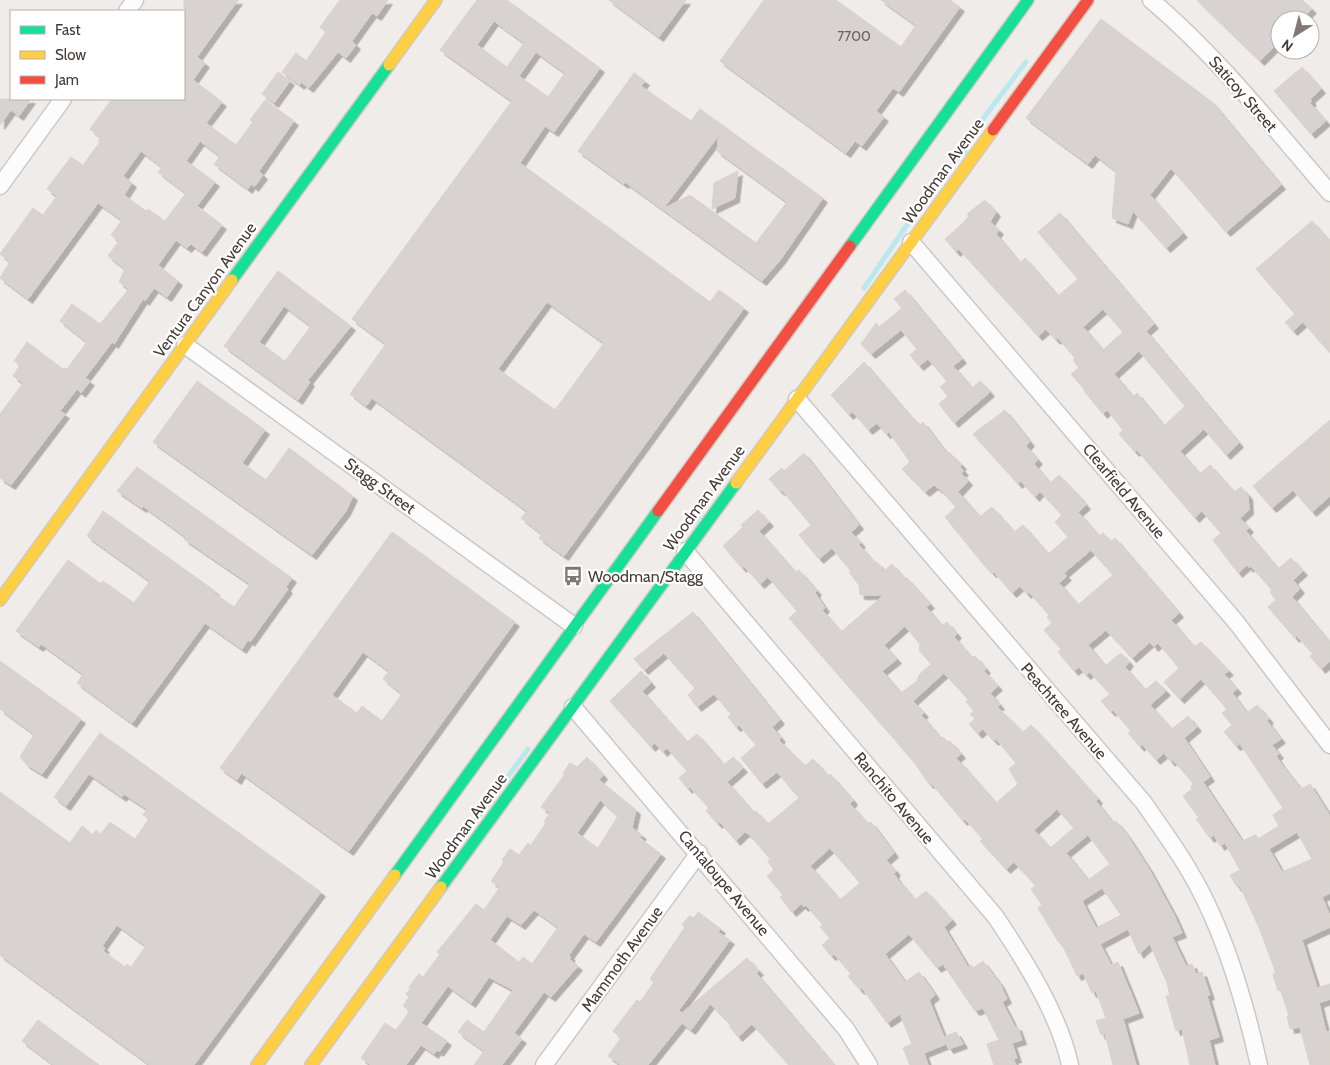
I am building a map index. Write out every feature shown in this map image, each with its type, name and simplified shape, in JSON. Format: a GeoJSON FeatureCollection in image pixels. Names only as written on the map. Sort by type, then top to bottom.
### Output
{"type":"FeatureCollection","features":[{"type":"Feature","properties":{"kind":"street","name":"Ventura Canyon Avenue"},"geometry":{"type":"LineString","coordinates":[[0,600],[436,0]]}},
{"type":"Feature","properties":{"kind":"street","name":"Woodman Avenue"},"geometry":{"type":"LineString","coordinates":[[257,1065],[1028,0]]}},
{"type":"Feature","properties":{"kind":"street","name":"Woodman Avenue"},"geometry":{"type":"LineString","coordinates":[[311,1065],[1088,0]]}},
{"type":"Feature","properties":{"kind":"street","name":"Saticoy Street"},"geometry":{"type":"LineString","coordinates":[[1151,0],[1182,26],[1226,72],[1330,193]]}},
{"type":"Feature","properties":{"kind":"street"},"geometry":{"type":"LineString","coordinates":[[0,186],[62,100]]}},
{"type":"Feature","properties":{"kind":"street","name":"Clearfield Avenue"},"geometry":{"type":"LineString","coordinates":[[911,242],[1236,622],[1330,745]]}},
{"type":"Feature","properties":{"kind":"street","name":"Stagg Street"},"geometry":{"type":"LineString","coordinates":[[185,345],[574,626]]}},
{"type":"Feature","properties":{"kind":"street","name":"Peachtree Avenue"},"geometry":{"type":"LineString","coordinates":[[797,399],[1144,803],[1188,867],[1211,914],[1246,1014],[1259,1065]]}},
{"type":"Feature","properties":{"kind":"street","name":"Ranchito Avenue"},"geometry":{"type":"LineString","coordinates":[[685,552],[995,916],[1025,961],[1046,1003],[1070,1065]]}},
{"type":"Feature","properties":{"kind":"street","name":"Cantaloupe Avenue"},"geometry":{"type":"LineString","coordinates":[[573,707],[846,1028],[869,1065]]}},
{"type":"Feature","properties":{"kind":"street","name":"Mammoth Avenue"},"geometry":{"type":"LineString","coordinates":[[544,1065],[699,853]]}},
{"type":"Feature","properties":{"kind":"building"},"geometry":{"type":"Polygon","coordinates":[[[184,0],[238,0],[197,57],[205,63],[193,80],[222,102],[206,123],[236,145],[253,122],[250,120],[265,100],[294,121],[259,171],[263,175],[254,187],[251,184],[248,189],[214,164],[220,156],[200,141],[186,161],[215,182],[197,206],[222,225],[202,252],[191,244],[187,248],[176,240],[158,265],[178,281],[167,297],[154,288],[145,301],[143,299],[114,344],[112,342],[85,378],[90,381],[81,393],[77,389],[60,411],[65,414],[11,485],[0,478],[0,414],[23,383],[13,376],[20,365],[14,361],[27,342],[63,369],[67,369],[87,342],[60,321],[72,304],[100,324],[129,289],[119,282],[125,269],[108,256],[119,241],[111,235],[122,220],[98,203],[28,299],[0,278],[10,262],[0,254],[33,208],[43,215],[57,196],[47,189],[71,157],[83,165],[100,142],[98,141],[101,138],[90,129],[111,100],[185,100],[184,0]],[[141,151],[123,176],[132,183],[124,195],[146,211],[148,209],[165,221],[186,193],[158,172],[162,167],[141,151]]]}},
{"type":"Feature","properties":{"kind":"building"},"geometry":{"type":"Polygon","coordinates":[[[340,0],[388,0],[377,16],[372,13],[352,41],[356,45],[346,58],[338,52],[309,88],[301,82],[300,85],[282,72],[296,53],[306,61],[326,32],[320,27],[340,0]]]}},
{"type":"Feature","properties":{"kind":"building"},"geometry":{"type":"Polygon","coordinates":[[[477,0],[507,0],[600,68],[554,132],[545,126],[520,163],[710,302],[719,290],[744,308],[564,556],[539,538],[542,534],[521,518],[527,511],[372,398],[366,406],[350,394],[386,344],[352,319],[512,101],[440,50],[477,0]],[[494,21],[477,45],[507,67],[524,43],[494,21]],[[536,52],[519,76],[548,97],[565,73],[536,52]],[[547,302],[498,369],[555,410],[604,343],[547,302]]]}},
{"type":"Feature","properties":{"kind":"building"},"geometry":{"type":"Polygon","coordinates":[[[609,0],[686,0],[659,37],[609,0]]]}},
{"type":"Feature","properties":{"kind":"building"},"geometry":{"type":"Polygon","coordinates":[[[764,0],[836,0],[901,47],[916,25],[881,0],[950,0],[960,7],[899,92],[893,88],[876,111],[884,117],[862,146],[855,141],[846,153],[720,61],[764,0]]]}},
{"type":"Feature","properties":{"kind":"building"},"geometry":{"type":"Polygon","coordinates":[[[1197,0],[1302,0],[1312,9],[1270,10],[1270,51],[1260,61],[1197,0]]]}},
{"type":"Feature","properties":{"kind":"building"},"geometry":{"type":"Polygon","coordinates":[[[1101,19],[1212,102],[1281,185],[1226,232],[1171,168],[1150,195],[1183,233],[1166,248],[1133,211],[1128,224],[1112,218],[1116,171],[1095,155],[1088,164],[1026,118],[1101,19]]]}},
{"type":"Feature","properties":{"kind":"building"},"geometry":{"type":"Polygon","coordinates":[[[1302,67],[1321,89],[1310,99],[1312,101],[1310,103],[1326,121],[1311,134],[1274,91],[1302,67]]]}},
{"type":"Feature","properties":{"kind":"building"},"geometry":{"type":"Polygon","coordinates":[[[278,72],[290,81],[274,103],[262,94],[278,72]]]}},
{"type":"Feature","properties":{"kind":"building"},"geometry":{"type":"Polygon","coordinates":[[[634,73],[645,81],[641,86],[691,121],[700,109],[823,198],[781,259],[762,281],[625,182],[624,184],[578,151],[634,73]],[[719,135],[663,209],[690,195],[756,243],[787,202],[717,151],[719,135]]]}},
{"type":"Feature","properties":{"kind":"building"},"geometry":{"type":"Polygon","coordinates":[[[0,99],[30,100],[19,116],[11,110],[0,125],[0,99]]]}},
{"type":"Feature","properties":{"kind":"building"},"geometry":{"type":"Polygon","coordinates":[[[738,171],[735,198],[712,209],[714,183],[738,171]]]}},
{"type":"Feature","properties":{"kind":"building"},"geometry":{"type":"Polygon","coordinates":[[[985,200],[996,212],[990,222],[999,230],[996,234],[1020,263],[1025,258],[1058,296],[1078,279],[1038,232],[1060,213],[1154,324],[1146,331],[1239,443],[1226,455],[1204,429],[1180,451],[1200,474],[1210,465],[1234,492],[1241,487],[1248,495],[1249,510],[1240,518],[1249,528],[1246,531],[1278,569],[1291,558],[1303,571],[1293,580],[1300,589],[1292,597],[1330,643],[1330,661],[1321,669],[1310,656],[1313,654],[1297,636],[1295,638],[1268,607],[1276,600],[1270,592],[1272,590],[1251,566],[1249,568],[1247,565],[1238,573],[1213,540],[1221,533],[1202,511],[1195,518],[1137,450],[1135,452],[1119,434],[1123,430],[1107,410],[1103,414],[1084,391],[1071,374],[1079,368],[1073,360],[1075,358],[1058,338],[1056,340],[1046,329],[1038,336],[959,249],[956,252],[945,239],[962,224],[969,216],[967,214],[985,200]],[[1103,309],[1083,327],[1103,350],[1123,332],[1103,309]],[[1139,351],[1114,374],[1133,397],[1137,393],[1164,426],[1185,406],[1139,351]]]}},
{"type":"Feature","properties":{"kind":"building"},"geometry":{"type":"Polygon","coordinates":[[[1312,221],[1330,242],[1330,353],[1303,322],[1293,331],[1285,322],[1295,314],[1256,269],[1312,221]]]}},
{"type":"Feature","properties":{"kind":"building"},"geometry":{"type":"Polygon","coordinates":[[[278,271],[351,326],[308,380],[310,382],[298,400],[224,346],[278,271]],[[284,306],[259,342],[285,361],[311,326],[284,306]]]}},
{"type":"Feature","properties":{"kind":"building"},"geometry":{"type":"Polygon","coordinates":[[[905,290],[962,359],[953,366],[972,388],[980,381],[990,392],[954,423],[939,404],[948,396],[940,387],[947,381],[928,359],[919,366],[910,355],[917,349],[901,330],[871,354],[861,344],[876,323],[879,327],[902,308],[894,299],[905,290]]]}},
{"type":"Feature","properties":{"kind":"building"},"geometry":{"type":"Polygon","coordinates":[[[864,362],[906,411],[920,425],[923,422],[947,454],[949,452],[962,465],[960,467],[964,471],[961,473],[968,481],[958,492],[980,517],[992,507],[1014,532],[1023,525],[1048,554],[1068,537],[1055,522],[1062,515],[1040,491],[1035,497],[1021,481],[1018,484],[973,434],[1005,410],[1030,442],[1026,446],[1038,460],[1034,464],[1050,483],[1059,475],[1077,494],[1086,505],[1078,512],[1099,536],[1103,533],[1111,542],[1115,538],[1179,613],[1171,620],[1194,647],[1201,642],[1229,671],[1224,674],[1237,689],[1232,693],[1247,713],[1257,705],[1269,719],[1267,721],[1281,739],[1272,745],[1279,754],[1276,756],[1301,789],[1310,784],[1330,816],[1330,893],[1322,897],[1330,916],[1330,927],[1302,940],[1317,988],[1330,984],[1330,999],[1319,1003],[1326,1032],[1330,1031],[1330,1065],[1310,1065],[1300,1027],[1290,1029],[1287,1016],[1289,1016],[1281,990],[1278,991],[1273,974],[1276,973],[1260,930],[1240,886],[1237,887],[1230,875],[1240,870],[1225,843],[1220,846],[1214,835],[1210,838],[1196,819],[1199,818],[1183,796],[1192,789],[1191,786],[1194,784],[1173,760],[1171,762],[1164,753],[1156,760],[1142,744],[1140,747],[1128,733],[1131,731],[1113,710],[1111,712],[1101,701],[1110,694],[1090,672],[1086,675],[1079,667],[1074,671],[1058,652],[1061,649],[1044,630],[1052,623],[1047,617],[1049,615],[1029,592],[1027,594],[1020,586],[1012,593],[994,572],[992,573],[984,565],[945,517],[956,507],[939,488],[934,485],[925,492],[902,469],[910,462],[889,432],[886,434],[877,423],[868,430],[855,414],[852,412],[849,415],[831,395],[864,362]],[[1091,550],[1064,573],[1067,576],[1059,583],[1078,605],[1113,575],[1091,550]],[[1106,630],[1088,645],[1105,666],[1121,653],[1129,662],[1125,667],[1145,690],[1156,681],[1166,691],[1150,705],[1172,729],[1188,716],[1197,727],[1184,738],[1210,777],[1203,782],[1242,841],[1256,835],[1258,839],[1279,826],[1273,815],[1283,808],[1240,744],[1236,746],[1224,732],[1232,725],[1222,713],[1227,709],[1201,679],[1180,699],[1164,682],[1179,668],[1158,643],[1154,647],[1150,642],[1132,658],[1106,630]],[[1297,832],[1269,849],[1282,872],[1312,859],[1297,832]]]}},
{"type":"Feature","properties":{"kind":"building"},"geometry":{"type":"Polygon","coordinates":[[[197,381],[265,430],[242,463],[266,480],[289,448],[353,496],[346,511],[312,555],[153,442],[197,381]]]}},
{"type":"Feature","properties":{"kind":"building"},"geometry":{"type":"Polygon","coordinates":[[[1330,420],[1330,496],[1312,512],[1293,490],[1272,508],[1253,486],[1330,420]]]}},
{"type":"Feature","properties":{"kind":"building"},"geometry":{"type":"Polygon","coordinates":[[[804,453],[859,525],[851,532],[861,543],[859,545],[884,571],[892,564],[905,579],[907,578],[930,604],[926,607],[942,626],[947,622],[957,634],[954,637],[972,658],[975,656],[986,669],[984,671],[998,686],[990,693],[1000,705],[997,707],[1023,732],[1031,725],[1098,799],[1096,801],[1113,823],[1116,821],[1127,835],[1149,869],[1174,915],[1182,933],[1172,937],[1186,966],[1192,964],[1196,974],[1202,972],[1210,995],[1207,996],[1219,1037],[1209,1040],[1215,1065],[1190,1065],[1182,1029],[1176,1031],[1166,996],[1170,995],[1167,983],[1150,944],[1139,954],[1128,929],[1100,944],[1111,965],[1118,962],[1139,1013],[1123,1019],[1136,1065],[1113,1065],[1105,1033],[1101,1035],[1096,1021],[1106,1018],[1096,991],[1092,993],[1083,973],[1077,976],[1061,942],[1059,943],[1038,908],[1042,905],[1031,889],[1036,886],[1014,862],[1006,869],[980,841],[983,839],[965,819],[963,821],[931,783],[929,784],[914,762],[789,618],[797,611],[768,577],[760,584],[744,566],[742,568],[723,546],[743,527],[741,525],[758,510],[769,522],[759,531],[796,573],[799,570],[817,591],[815,593],[825,608],[822,610],[841,632],[884,595],[860,595],[859,585],[849,572],[851,571],[832,548],[819,559],[799,535],[811,525],[782,490],[780,491],[769,479],[782,468],[784,471],[804,453]],[[905,626],[884,645],[897,659],[882,671],[901,693],[917,681],[919,675],[931,664],[919,650],[920,644],[905,626]],[[944,673],[913,701],[924,713],[921,715],[941,738],[943,737],[948,742],[950,741],[961,754],[956,758],[996,803],[1018,784],[1009,769],[1016,763],[996,739],[994,741],[983,729],[978,734],[969,724],[975,719],[970,714],[974,711],[966,702],[969,700],[944,673]],[[1057,809],[1034,830],[1050,848],[1074,828],[1057,809]],[[1088,835],[1066,853],[1088,880],[1110,864],[1088,835]],[[1102,888],[1082,901],[1096,928],[1121,915],[1102,888]]]}},
{"type":"Feature","properties":{"kind":"building"},"geometry":{"type":"Polygon","coordinates":[[[137,467],[292,578],[286,587],[288,589],[250,642],[248,640],[242,649],[205,623],[132,723],[77,683],[83,674],[41,644],[39,647],[16,631],[68,560],[101,584],[103,581],[134,603],[150,581],[87,536],[103,511],[215,591],[214,593],[234,607],[250,584],[184,539],[186,537],[143,506],[142,508],[117,491],[137,467]]]}},
{"type":"Feature","properties":{"kind":"building"},"geometry":{"type":"Polygon","coordinates":[[[392,532],[515,622],[349,851],[241,773],[237,780],[220,768],[392,532]],[[363,652],[332,695],[357,713],[362,706],[382,721],[402,694],[383,679],[389,671],[363,652]]]}},
{"type":"Feature","properties":{"kind":"building"},"geometry":{"type":"Polygon","coordinates":[[[693,612],[780,720],[772,727],[781,738],[779,740],[805,766],[813,759],[828,776],[830,774],[852,799],[853,801],[850,804],[868,824],[871,822],[894,853],[886,860],[896,871],[894,874],[898,880],[915,900],[926,891],[952,920],[944,927],[968,967],[971,965],[973,968],[983,961],[1000,984],[1007,999],[1002,1002],[1015,1027],[1017,1026],[1022,1040],[1012,1043],[1017,1058],[1013,1059],[1016,1065],[994,1065],[987,1044],[999,1040],[983,1008],[975,1011],[943,964],[937,968],[909,934],[885,954],[905,982],[919,972],[935,995],[929,1000],[944,1037],[956,1032],[963,1044],[949,1049],[946,1044],[924,1053],[928,1065],[910,1065],[903,1048],[912,1044],[900,1014],[887,1023],[862,988],[860,990],[848,976],[851,974],[834,954],[831,956],[822,945],[830,938],[820,927],[823,925],[806,905],[804,907],[801,904],[792,912],[780,897],[783,895],[767,876],[774,870],[768,862],[770,859],[749,834],[745,832],[736,841],[720,822],[718,824],[706,811],[709,808],[679,778],[687,771],[667,748],[663,752],[655,743],[651,747],[610,701],[641,671],[651,683],[642,691],[687,742],[697,734],[724,765],[733,757],[743,768],[727,782],[754,813],[756,811],[768,824],[799,798],[777,772],[762,784],[741,758],[756,745],[739,725],[736,727],[728,717],[731,714],[714,694],[697,707],[688,695],[695,688],[664,653],[644,670],[634,659],[693,612]],[[830,848],[810,866],[840,900],[860,883],[830,848]]]}},
{"type":"Feature","properties":{"kind":"building"},"geometry":{"type":"Polygon","coordinates":[[[0,661],[81,719],[42,774],[26,764],[20,757],[34,734],[0,709],[0,661]]]}},
{"type":"Feature","properties":{"kind":"building"},"geometry":{"type":"Polygon","coordinates":[[[100,733],[321,892],[194,1065],[150,1065],[0,955],[0,792],[70,843],[82,826],[93,835],[96,830],[101,834],[110,822],[135,839],[149,819],[143,815],[147,809],[124,794],[122,797],[89,774],[66,806],[54,797],[100,733]],[[117,925],[102,946],[105,948],[103,951],[125,967],[127,964],[131,967],[146,946],[117,925]]]}},
{"type":"Feature","properties":{"kind":"building"},"geometry":{"type":"Polygon","coordinates":[[[587,757],[603,775],[599,780],[636,810],[632,828],[642,835],[640,837],[645,842],[661,854],[596,942],[584,934],[569,955],[571,957],[569,959],[578,966],[551,997],[544,992],[514,1033],[522,1039],[502,1065],[474,1065],[484,1051],[458,1032],[467,1020],[484,1032],[513,990],[489,977],[471,1003],[448,986],[421,1023],[447,1041],[439,1052],[437,1050],[434,1054],[421,1045],[406,1065],[371,1065],[361,1058],[385,1023],[396,1030],[410,1011],[403,1006],[409,997],[406,994],[411,988],[409,987],[419,974],[423,977],[440,954],[437,952],[476,904],[484,910],[500,887],[491,881],[504,862],[502,860],[510,849],[519,855],[528,843],[531,845],[546,823],[544,822],[550,813],[541,807],[565,774],[563,773],[570,763],[577,767],[587,757]],[[600,800],[577,833],[598,848],[618,816],[600,800]],[[534,910],[521,925],[507,916],[490,940],[519,962],[523,957],[532,964],[558,927],[534,910]]]}},
{"type":"Feature","properties":{"kind":"building"},"geometry":{"type":"Polygon","coordinates":[[[698,912],[721,929],[718,932],[730,940],[679,1010],[682,1013],[747,958],[759,971],[756,973],[834,1065],[789,1065],[752,1024],[738,1037],[729,1026],[731,1025],[710,1004],[691,1030],[682,1023],[648,1065],[621,1065],[608,1056],[621,1038],[613,1031],[637,1000],[640,1002],[654,982],[650,979],[685,927],[682,925],[689,916],[694,918],[698,912]]]}},
{"type":"Feature","properties":{"kind":"building"},"geometry":{"type":"Polygon","coordinates":[[[38,1020],[99,1065],[54,1065],[22,1041],[38,1020]]]}},
{"type":"Feature","properties":{"kind":"waterway"},"geometry":{"type":"LineString","coordinates":[[965,153],[970,136],[1026,62]]}},
{"type":"Feature","properties":{"kind":"waterway"},"geometry":{"type":"LineString","coordinates":[[864,288],[930,191],[948,175]]}},
{"type":"Feature","properties":{"kind":"waterway"},"geometry":{"type":"LineString","coordinates":[[696,521],[713,488],[729,473]]}},
{"type":"Feature","properties":{"kind":"waterway"},"geometry":{"type":"LineString","coordinates":[[455,849],[528,749]]}},
{"type":"Feature","properties":{"kind":"traffic: fast"},"geometry":{"type":"LineString","coordinates":[[850,246],[1028,0]]}},
{"type":"Feature","properties":{"kind":"traffic: fast"},"geometry":{"type":"LineString","coordinates":[[232,280],[389,65]]}},
{"type":"Feature","properties":{"kind":"traffic: fast"},"geometry":{"type":"LineString","coordinates":[[441,887],[736,483]]}},
{"type":"Feature","properties":{"kind":"traffic: fast"},"geometry":{"type":"LineString","coordinates":[[395,875],[658,511]]}},
{"type":"Feature","properties":{"kind":"traffic: slow"},"geometry":{"type":"LineString","coordinates":[[389,65],[436,0]]}},
{"type":"Feature","properties":{"kind":"traffic: slow"},"geometry":{"type":"LineString","coordinates":[[736,483],[993,130]]}},
{"type":"Feature","properties":{"kind":"traffic: slow"},"geometry":{"type":"LineString","coordinates":[[0,600],[232,280]]}},
{"type":"Feature","properties":{"kind":"traffic: slow"},"geometry":{"type":"LineString","coordinates":[[257,1065],[395,875]]}},
{"type":"Feature","properties":{"kind":"traffic: slow"},"geometry":{"type":"LineString","coordinates":[[311,1065],[441,887]]}},
{"type":"Feature","properties":{"kind":"traffic: jam"},"geometry":{"type":"LineString","coordinates":[[993,130],[1088,0]]}},
{"type":"Feature","properties":{"kind":"traffic: jam"},"geometry":{"type":"LineString","coordinates":[[658,511],[850,246]]}},
{"type":"Feature","properties":{"kind":"place","name":"Woodman/Stagg"},"geometry":{"type":"Point","coordinates":[573,576]}}]}
